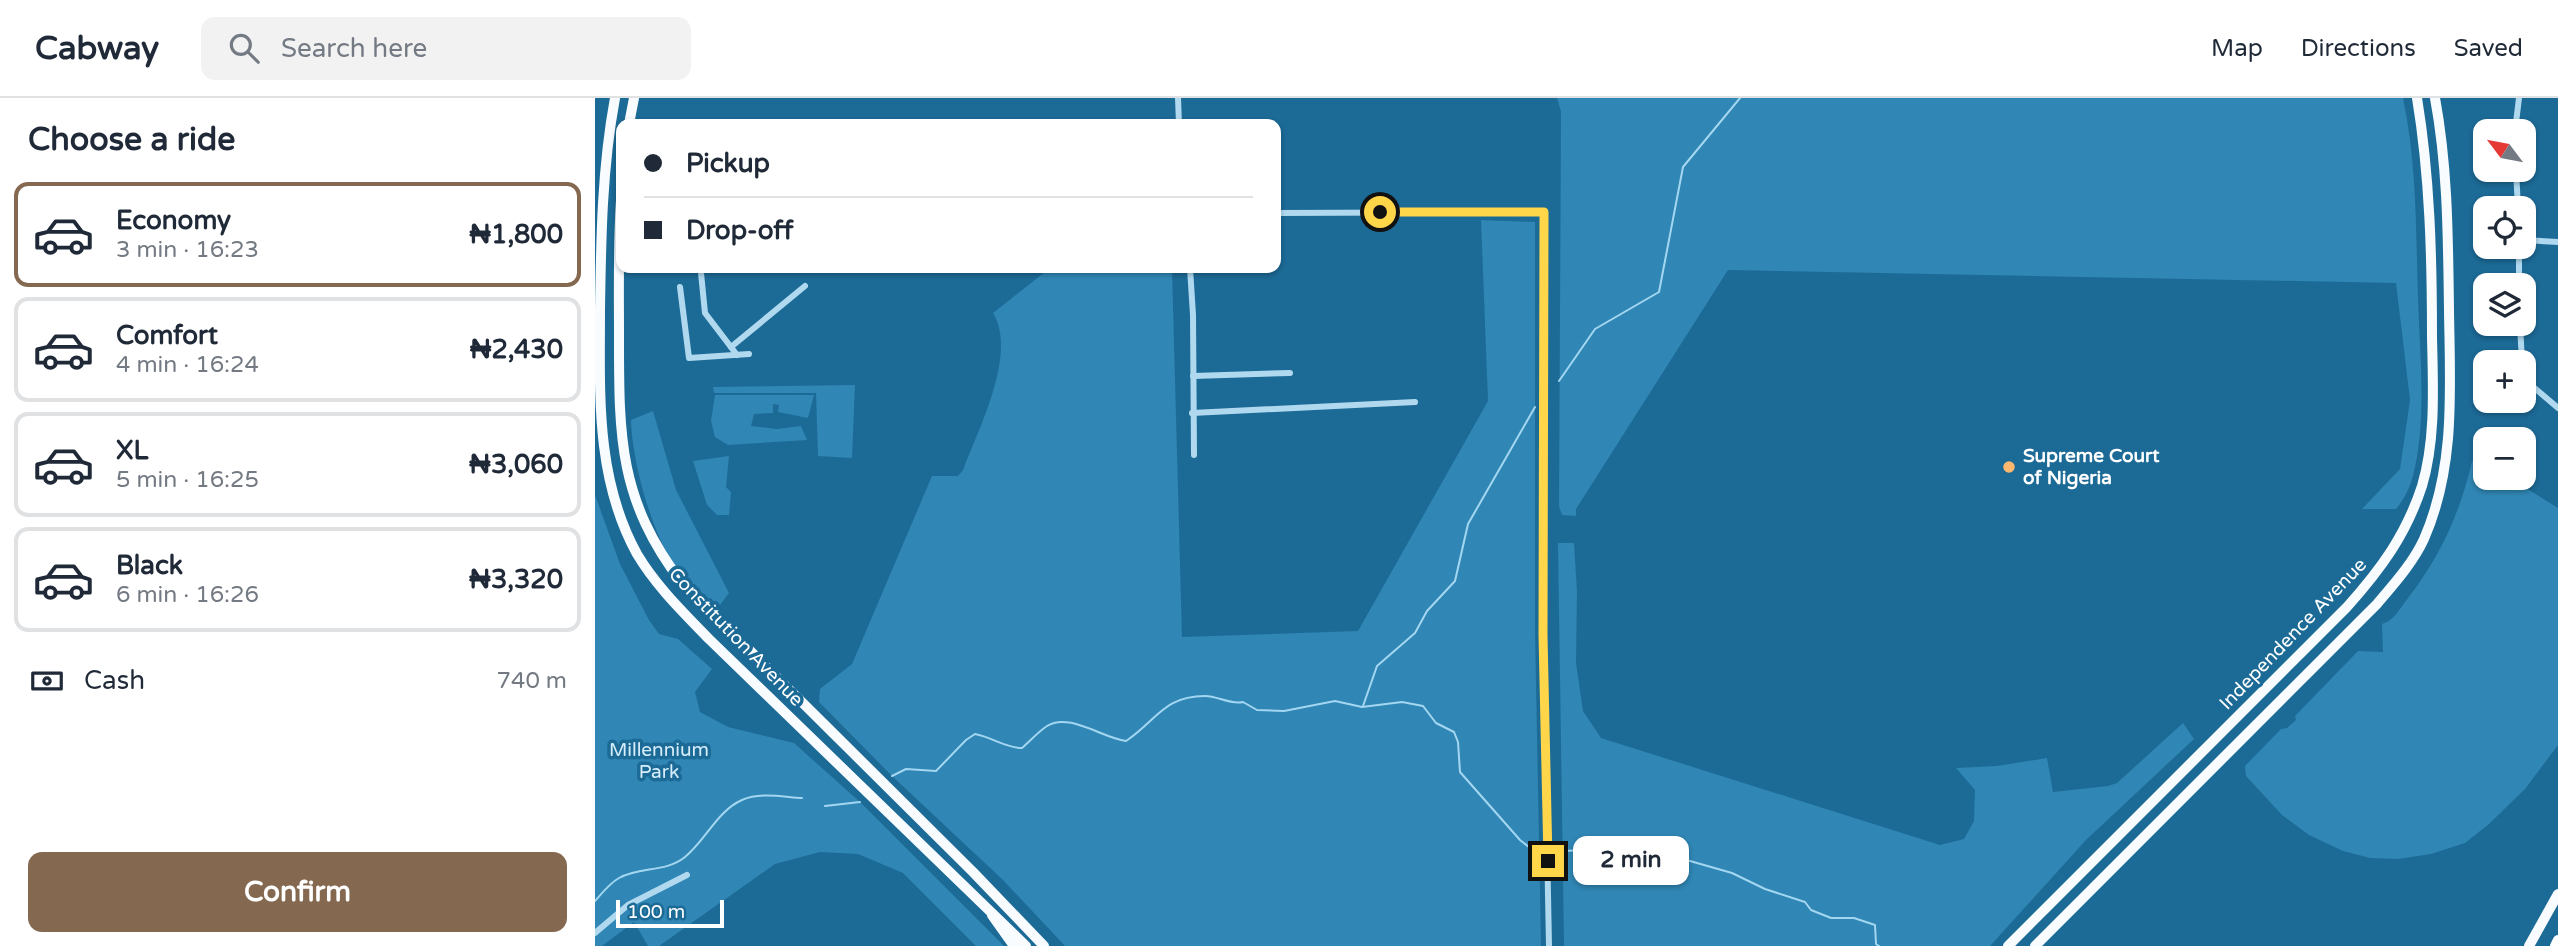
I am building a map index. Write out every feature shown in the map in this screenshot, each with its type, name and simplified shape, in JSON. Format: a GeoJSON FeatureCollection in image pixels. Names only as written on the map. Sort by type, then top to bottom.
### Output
{"type":"FeatureCollection","features":[{"type":"Feature","properties":{"kind":"highway"},"geometry":{"type":"LineString","coordinates":[[2555,946],[2558,940]]}},
{"type":"Feature","properties":{"kind":"main road","name":"Constitution Avenue"},"geometry":{"type":"LineString","coordinates":[[615,98],[604,178],[601,227],[600,365],[603,450],[614,499],[636,552],[666,595],[1026,946]]}},
{"type":"Feature","properties":{"kind":"main road"},"geometry":{"type":"LineString","coordinates":[[630,119],[634,98]]}},
{"type":"Feature","properties":{"kind":"main road","name":"Independence Avenue"},"geometry":{"type":"LineString","coordinates":[[2008,946],[2347,607],[2389,558],[2408,522],[2422,484],[2431,418],[2431,237],[2426,162],[2417,98]]}},
{"type":"Feature","properties":{"kind":"main road","name":"Independence Avenue"},"geometry":{"type":"LineString","coordinates":[[2035,946],[2377,604],[2402,574],[2424,540],[2444,474],[2451,426],[2448,224],[2435,98]]}},
{"type":"Feature","properties":{"kind":"main road","name":"Constitution Avenue"},"geometry":{"type":"LineString","coordinates":[[621,273],[620,440],[639,514],[651,539],[681,583],[1044,946]]}},
{"type":"Feature","properties":{"kind":"main road"},"geometry":{"type":"LineString","coordinates":[[2529,946],[2558,894]]}},
{"type":"Feature","properties":{"kind":"main road"},"geometry":{"type":"LineString","coordinates":[[984,903],[1014,946]]}},
{"type":"Feature","properties":{"kind":"street"},"geometry":{"type":"LineString","coordinates":[[1178,98],[1179,119]]}},
{"type":"Feature","properties":{"kind":"street"},"geometry":{"type":"LineString","coordinates":[[2516,119],[2519,98]]}},
{"type":"Feature","properties":{"kind":"street"},"geometry":{"type":"LineString","coordinates":[[1281,214],[1544,212],[1543,635],[1549,946]]}},
{"type":"Feature","properties":{"kind":"street"},"geometry":{"type":"LineString","coordinates":[[2536,241],[2558,242]]}},
{"type":"Feature","properties":{"kind":"street"},"geometry":{"type":"LineString","coordinates":[[701,273],[705,313],[737,355]]}},
{"type":"Feature","properties":{"kind":"street"},"geometry":{"type":"LineString","coordinates":[[1189,273],[1194,456]]}},
{"type":"Feature","properties":{"kind":"street"},"geometry":{"type":"LineString","coordinates":[[731,347],[805,286]]}},
{"type":"Feature","properties":{"kind":"street"},"geometry":{"type":"LineString","coordinates":[[680,287],[689,358],[749,354]]}},
{"type":"Feature","properties":{"kind":"street"},"geometry":{"type":"LineString","coordinates":[[1193,376],[1290,373]]}},
{"type":"Feature","properties":{"kind":"street"},"geometry":{"type":"LineString","coordinates":[[2536,389],[2558,408]]}},
{"type":"Feature","properties":{"kind":"street"},"geometry":{"type":"LineString","coordinates":[[1192,413],[1415,402]]}},
{"type":"Feature","properties":{"kind":"street"},"geometry":{"type":"LineString","coordinates":[[595,933],[628,905],[687,874]]}},
{"type":"Feature","properties":{"kind":"green space"},"geometry":{"type":"Polygon","coordinates":[[[1557,98],[2403,98],[2415,199],[2421,411],[2413,476],[2402,502],[2396,509],[2362,509],[2400,469],[2410,400],[2396,283],[1728,270],[1576,509],[1576,516],[1562,515],[1559,506],[1561,112],[1557,98]]]}},
{"type":"Feature","properties":{"kind":"green space"},"geometry":{"type":"Polygon","coordinates":[[[1481,220],[1535,222],[1535,629],[1541,946],[1065,946],[1003,880],[892,776],[819,702],[820,689],[852,664],[932,476],[958,476],[963,470],[986,413],[998,370],[1000,330],[993,313],[1044,273],[1172,273],[1182,637],[1358,631],[1488,401],[1481,220]]]}},
{"type":"Feature","properties":{"kind":"green space"},"geometry":{"type":"Polygon","coordinates":[[[855,385],[852,458],[818,456],[816,393],[714,393],[713,387],[855,385]]]}},
{"type":"Feature","properties":{"kind":"green space"},"geometry":{"type":"Polygon","coordinates":[[[715,395],[814,395],[808,418],[778,412],[779,405],[773,404],[773,413],[754,414],[751,426],[777,429],[801,426],[807,440],[728,445],[715,437],[711,421],[715,395]]]}},
{"type":"Feature","properties":{"kind":"green space"},"geometry":{"type":"Polygon","coordinates":[[[653,411],[676,490],[729,593],[720,605],[698,594],[682,578],[659,537],[650,512],[636,462],[631,420],[653,411]]]}},
{"type":"Feature","properties":{"kind":"green space"},"geometry":{"type":"Polygon","coordinates":[[[729,456],[726,487],[731,492],[729,515],[717,515],[707,505],[693,461],[729,456]]]}},
{"type":"Feature","properties":{"kind":"green space"},"geometry":{"type":"Polygon","coordinates":[[[2472,461],[2473,490],[2529,490],[2558,508],[2558,745],[2525,789],[2465,843],[2431,854],[2398,859],[2370,858],[2343,851],[2309,835],[2282,815],[2246,776],[2245,766],[2281,729],[2287,728],[2296,720],[2295,716],[2358,651],[2383,652],[2382,624],[2395,615],[2438,552],[2454,518],[2472,461]]]}},
{"type":"Feature","properties":{"kind":"green space","name":"Millennium Park"},"geometry":{"type":"Polygon","coordinates":[[[595,495],[620,564],[649,620],[659,634],[678,639],[712,669],[695,692],[700,712],[728,727],[794,743],[860,802],[1004,946],[976,946],[903,873],[858,854],[820,852],[775,864],[659,946],[648,946],[634,922],[602,946],[595,946],[595,495]]]}},
{"type":"Feature","properties":{"kind":"green space"},"geometry":{"type":"Polygon","coordinates":[[[1558,543],[1574,543],[1577,592],[1576,663],[1583,711],[1601,738],[1940,845],[1964,839],[1974,821],[1975,790],[1956,768],[1997,766],[2047,758],[2053,792],[2108,786],[2117,783],[2183,723],[2194,739],[2086,840],[1990,946],[1564,946],[1558,543]]]}},
{"type":"Feature","properties":{"kind":"waterway"},"geometry":{"type":"LineString","coordinates":[[1559,381],[1595,329],[1659,292],[1683,167],[1740,98]]}},
{"type":"Feature","properties":{"kind":"waterway"},"geometry":{"type":"LineString","coordinates":[[1363,706],[1377,666],[1415,633],[1427,611],[1455,581],[1468,524],[1535,407]]}},
{"type":"Feature","properties":{"kind":"waterway"},"geometry":{"type":"LineString","coordinates":[[892,776],[906,769],[936,771],[975,734],[1022,748],[1047,726],[1065,722],[1126,741],[1170,705],[1191,697],[1210,696],[1243,702],[1257,710],[1284,711],[1335,701],[1362,707],[1402,702],[1423,706],[1436,723],[1454,732],[1458,742],[1460,772],[1520,840],[1534,851],[1544,851]]}},
{"type":"Feature","properties":{"kind":"waterway"},"geometry":{"type":"LineString","coordinates":[[595,901],[609,885],[627,874],[661,868],[685,857],[725,811],[742,800],[764,796],[802,798]]}},
{"type":"Feature","properties":{"kind":"waterway"},"geometry":{"type":"LineString","coordinates":[[825,806],[860,802]]}},
{"type":"Feature","properties":{"kind":"waterway"},"geometry":{"type":"LineString","coordinates":[[1550,851],[1613,850],[1690,861],[1732,873],[1765,889],[1805,902],[1811,910],[1831,918],[1854,918],[1875,925],[1876,944],[1879,946]]}},
{"type":"Feature","properties":{"kind":"place","name":"Supreme Court of Nigeria"},"geometry":{"type":"Point","coordinates":[2009,467]}},
{"type":"Feature","properties":{"kind":"route"},"geometry":{"type":"LineString","coordinates":[[1380,212],[1544,212],[1546,351],[1543,635],[1548,861]]}}]}
